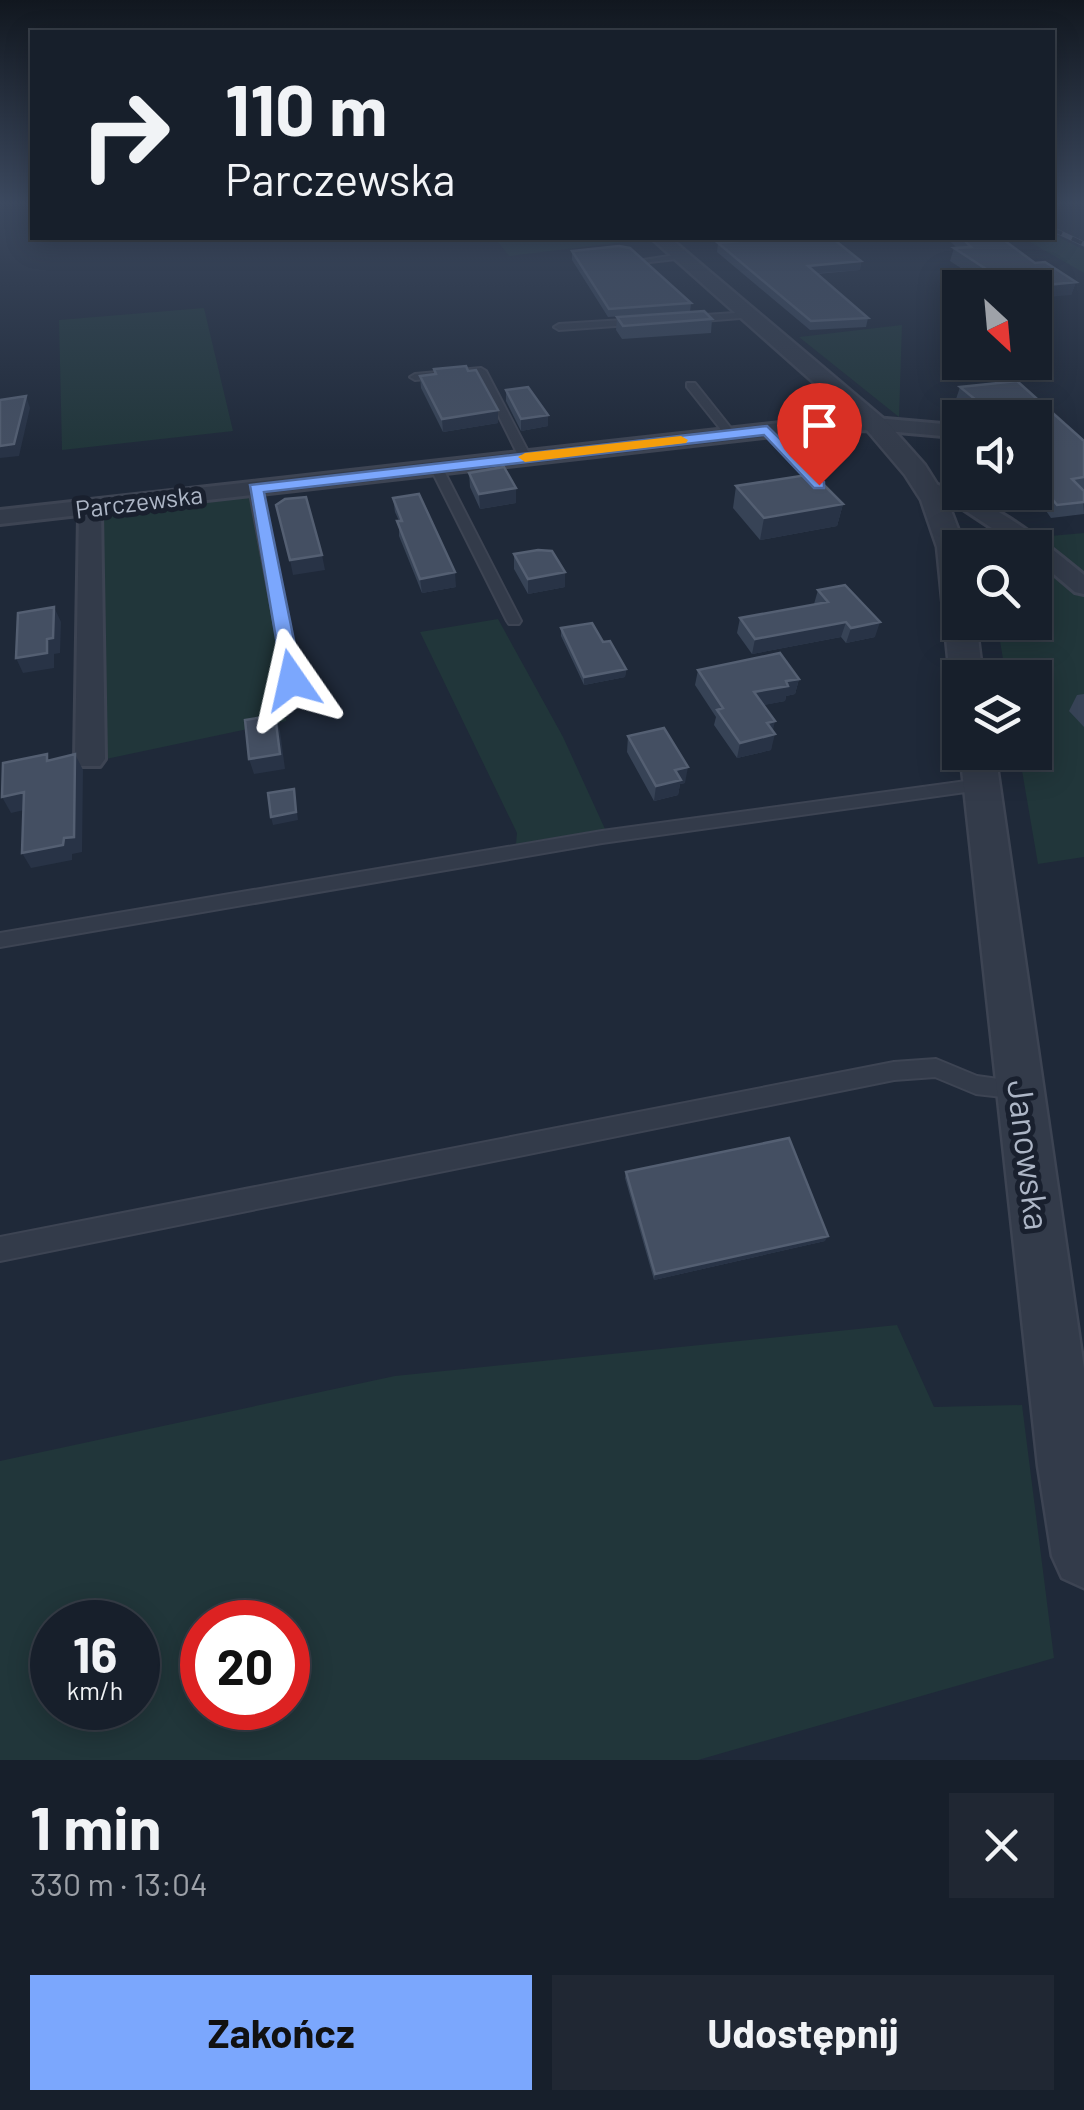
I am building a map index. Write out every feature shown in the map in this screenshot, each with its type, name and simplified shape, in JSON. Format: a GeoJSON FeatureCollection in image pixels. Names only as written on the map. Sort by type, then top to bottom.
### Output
{"type":"FeatureCollection","features":[{"type":"Feature","properties":{"kind":"street"},"geometry":{"type":"LineString","coordinates":[[717,286],[876,424],[927,488],[951,548],[965,660]]}},
{"type":"Feature","properties":{"kind":"street","name":"Parczewska"},"geometry":{"type":"LineString","coordinates":[[0,517],[767,430],[876,424],[942,430]]}},
{"type":"Feature","properties":{"kind":"street"},"geometry":{"type":"LineString","coordinates":[[927,488],[956,496],[1006,522],[1084,587]]}},
{"type":"Feature","properties":{"kind":"street"},"geometry":{"type":"LineString","coordinates":[[90,508],[90,758]]}},
{"type":"Feature","properties":{"kind":"street","name":"Janowska"},"geometry":{"type":"LineString","coordinates":[[979,770],[1068,1466],[1084,1556]]}},
{"type":"Feature","properties":{"kind":"lane"},"geometry":{"type":"LineString","coordinates":[[672,320],[750,315]]}},
{"type":"Feature","properties":{"kind":"lane"},"geometry":{"type":"LineString","coordinates":[[559,328],[653,322]]}},
{"type":"Feature","properties":{"kind":"lane"},"geometry":{"type":"LineString","coordinates":[[415,377],[481,371],[525,457]]}},
{"type":"Feature","properties":{"kind":"lane"},"geometry":{"type":"LineString","coordinates":[[691,385],[730,434]]}},
{"type":"Feature","properties":{"kind":"lane"},"geometry":{"type":"LineString","coordinates":[[767,430],[819,485]]}},
{"type":"Feature","properties":{"kind":"lane"},"geometry":{"type":"LineString","coordinates":[[436,467],[514,621]]}},
{"type":"Feature","properties":{"kind":"lane"},"geometry":{"type":"LineString","coordinates":[[255,488],[292,680]]}},
{"type":"Feature","properties":{"kind":"lane"},"geometry":{"type":"LineString","coordinates":[[0,940],[973,770]]}},
{"type":"Feature","properties":{"kind":"lane"},"geometry":{"type":"LineString","coordinates":[[0,1250],[894,1071],[936,1068],[976,1085],[1020,1090]]}},
{"type":"Feature","properties":{"kind":"green space"},"geometry":{"type":"Polygon","coordinates":[[[204,308],[233,431],[62,450],[59,320],[204,308]]]}},
{"type":"Feature","properties":{"kind":"green space"},"geometry":{"type":"Polygon","coordinates":[[[902,325],[899,417],[799,337],[902,325]]]}},
{"type":"Feature","properties":{"kind":"green space"},"geometry":{"type":"Polygon","coordinates":[[[249,493],[286,680],[286,721],[106,759],[103,511],[249,493]]]}},
{"type":"Feature","properties":{"kind":"green space"},"geometry":{"type":"Polygon","coordinates":[[[1084,533],[1084,857],[1038,864],[1022,770],[1052,770],[1052,660],[1003,660],[1000,640],[1052,640],[1052,536],[1084,533]]]}},
{"type":"Feature","properties":{"kind":"green space"},"geometry":{"type":"Polygon","coordinates":[[[498,619],[563,737],[605,829],[516,844],[517,833],[420,632],[498,619]]]}},
{"type":"Feature","properties":{"kind":"green space"},"geometry":{"type":"Polygon","coordinates":[[[897,1325],[934,1407],[1022,1405],[1054,1658],[698,1760],[0,1760],[0,1461],[395,1376],[897,1325]]]}},
{"type":"Feature","properties":{"kind":"building"},"geometry":{"type":"Polygon","coordinates":[[[594,286],[672,286],[691,303],[609,309],[594,286]]]}},
{"type":"Feature","properties":{"kind":"building"},"geometry":{"type":"Polygon","coordinates":[[[769,286],[831,286],[868,318],[811,321],[769,286]]]}},
{"type":"Feature","properties":{"kind":"building"},"geometry":{"type":"Polygon","coordinates":[[[704,311],[712,319],[623,326],[617,317],[704,311]]]}},
{"type":"Feature","properties":{"kind":"building"},"geometry":{"type":"Polygon","coordinates":[[[466,366],[468,371],[476,370],[498,410],[442,419],[420,376],[436,374],[434,369],[466,366]]]}},
{"type":"Feature","properties":{"kind":"building"},"geometry":{"type":"Polygon","coordinates":[[[1017,381],[1038,400],[976,400],[960,387],[1017,381]]]}},
{"type":"Feature","properties":{"kind":"building"},"geometry":{"type":"Polygon","coordinates":[[[528,387],[548,415],[521,419],[506,390],[528,387]]]}},
{"type":"Feature","properties":{"kind":"building"},"geometry":{"type":"Polygon","coordinates":[[[26,396],[14,444],[0,446],[0,400],[26,396]]]}},
{"type":"Feature","properties":{"kind":"building"},"geometry":{"type":"Polygon","coordinates":[[[1052,412],[1084,441],[1084,477],[1072,479],[1084,491],[1084,502],[1057,505],[1052,499],[1052,412]]]}},
{"type":"Feature","properties":{"kind":"building"},"geometry":{"type":"Polygon","coordinates":[[[504,467],[516,488],[479,494],[469,473],[504,467]]]}},
{"type":"Feature","properties":{"kind":"building"},"geometry":{"type":"Polygon","coordinates":[[[813,474],[843,504],[764,518],[736,486],[813,474]]]}},
{"type":"Feature","properties":{"kind":"building"},"geometry":{"type":"Polygon","coordinates":[[[419,494],[455,572],[420,579],[397,521],[402,521],[393,498],[419,494]]]}},
{"type":"Feature","properties":{"kind":"building"},"geometry":{"type":"Polygon","coordinates":[[[306,497],[322,555],[290,560],[276,505],[285,499],[306,497]]]}},
{"type":"Feature","properties":{"kind":"building"},"geometry":{"type":"Polygon","coordinates":[[[552,551],[565,572],[528,579],[514,554],[552,551]]]}},
{"type":"Feature","properties":{"kind":"building"},"geometry":{"type":"Polygon","coordinates":[[[845,585],[880,622],[851,628],[846,622],[755,639],[740,618],[828,602],[818,590],[845,585]]]}},
{"type":"Feature","properties":{"kind":"building"},"geometry":{"type":"Polygon","coordinates":[[[54,607],[53,638],[47,639],[47,653],[16,658],[18,613],[54,607]]]}},
{"type":"Feature","properties":{"kind":"building"},"geometry":{"type":"Polygon","coordinates":[[[592,623],[603,642],[610,641],[626,669],[584,677],[561,628],[592,623]]]}},
{"type":"Feature","properties":{"kind":"building"},"geometry":{"type":"Polygon","coordinates":[[[780,653],[799,679],[786,681],[788,686],[754,692],[775,721],[767,723],[775,734],[740,743],[717,710],[723,708],[698,670],[780,653]]]}},
{"type":"Feature","properties":{"kind":"building"},"geometry":{"type":"Polygon","coordinates":[[[275,715],[280,754],[249,759],[245,720],[275,715]]]}},
{"type":"Feature","properties":{"kind":"building"},"geometry":{"type":"Polygon","coordinates":[[[664,728],[688,767],[675,770],[681,780],[656,786],[628,736],[664,728]]]}},
{"type":"Feature","properties":{"kind":"building"},"geometry":{"type":"Polygon","coordinates":[[[47,754],[47,761],[75,754],[74,837],[64,838],[63,845],[22,853],[24,792],[2,797],[3,763],[47,754]]]}},
{"type":"Feature","properties":{"kind":"building"},"geometry":{"type":"Polygon","coordinates":[[[294,789],[296,812],[271,817],[268,793],[294,789]]]}},
{"type":"Feature","properties":{"kind":"building"},"geometry":{"type":"Polygon","coordinates":[[[789,1138],[828,1236],[655,1274],[626,1172],[789,1138]]]}},
{"type":"Feature","properties":{"kind":"slow traffic"},"geometry":{"type":"LineString","coordinates":[[525,457],[681,440]]}},
{"type":"Feature","properties":{"kind":"route"},"geometry":{"type":"LineString","coordinates":[[292,680],[255,488],[767,430],[819,485]]}}]}
